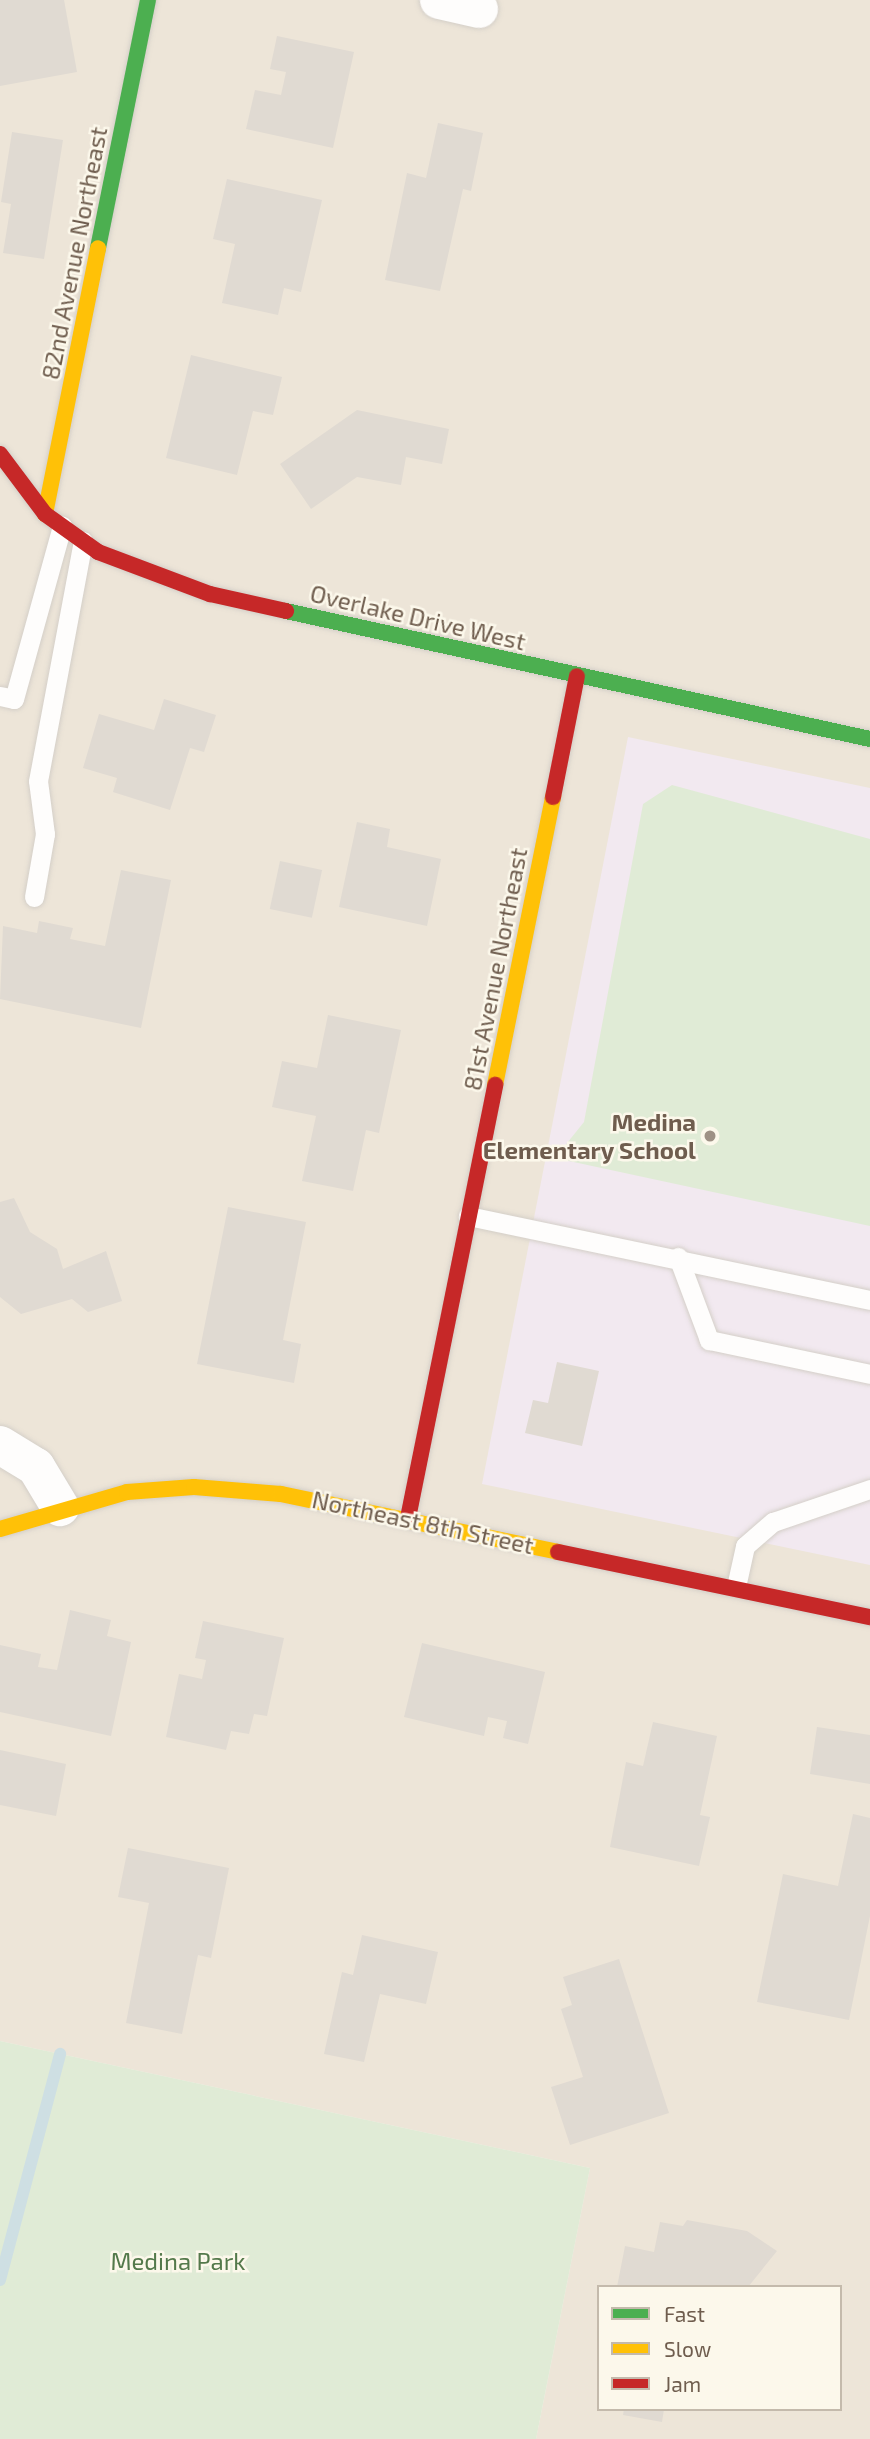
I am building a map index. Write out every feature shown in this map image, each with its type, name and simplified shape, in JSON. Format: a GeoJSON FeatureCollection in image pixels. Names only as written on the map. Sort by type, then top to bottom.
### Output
{"type":"FeatureCollection","features":[{"type":"Feature","properties":{"kind":"street","name":"82nd Avenue Northeast"},"geometry":{"type":"LineString","coordinates":[[46,514],[148,0]]}},
{"type":"Feature","properties":{"kind":"street"},"geometry":{"type":"LineString","coordinates":[[439,0],[479,9]]}},
{"type":"Feature","properties":{"kind":"street","name":"Overlake Drive West"},"geometry":{"type":"LineString","coordinates":[[0,454],[46,514],[83,541],[151,575],[210,594],[870,739]]}},
{"type":"Feature","properties":{"kind":"street","name":"81st Avenue Northeast"},"geometry":{"type":"LineString","coordinates":[[408,1518],[577,676]]}},
{"type":"Feature","properties":{"kind":"street"},"geometry":{"type":"LineString","coordinates":[[0,1446],[36,1467],[60,1507],[0,1530]]}},
{"type":"Feature","properties":{"kind":"street","name":"Northeast 8th Street"},"geometry":{"type":"LineString","coordinates":[[60,1507],[127,1492],[194,1487],[281,1494],[408,1518],[870,1617]]}},
{"type":"Feature","properties":{"kind":"lane"},"geometry":{"type":"LineString","coordinates":[[0,696],[13,699],[62,526]]}},
{"type":"Feature","properties":{"kind":"lane"},"geometry":{"type":"LineString","coordinates":[[34,897],[45,834],[38,781],[83,541]]}},
{"type":"Feature","properties":{"kind":"lane"},"geometry":{"type":"LineString","coordinates":[[468,1216],[678,1257],[870,1300]]}},
{"type":"Feature","properties":{"kind":"lane"},"geometry":{"type":"LineString","coordinates":[[678,1257],[709,1340],[870,1374]]}},
{"type":"Feature","properties":{"kind":"lane"},"geometry":{"type":"LineString","coordinates":[[736,1587],[745,1546],[773,1522],[870,1489]]}},
{"type":"Feature","properties":{"kind":"shaded area"},"geometry":{"type":"Polygon","coordinates":[[[0,0],[870,0],[870,2439],[536,2439],[590,2168],[0,2041],[0,0]]]}},
{"type":"Feature","properties":{"kind":"shaded area","name":"Medina Elementary School"},"geometry":{"type":"Polygon","coordinates":[[[628,737],[870,788],[870,1565],[482,1484],[628,737]]]}},
{"type":"Feature","properties":{"kind":"green space"},"geometry":{"type":"Polygon","coordinates":[[[672,785],[870,839],[870,1226],[555,1158],[584,1122],[643,804],[672,785]]]}},
{"type":"Feature","properties":{"kind":"green space","name":"Medina Park"},"geometry":{"type":"Polygon","coordinates":[[[0,2041],[590,2168],[536,2439],[0,2439],[0,2041]]]}},
{"type":"Feature","properties":{"kind":"building"},"geometry":{"type":"Polygon","coordinates":[[[0,0],[64,0],[77,72],[0,86],[0,0]]]}},
{"type":"Feature","properties":{"kind":"building"},"geometry":{"type":"Polygon","coordinates":[[[277,36],[354,52],[333,148],[246,129],[255,90],[281,95],[286,72],[270,69],[277,36]]]}},
{"type":"Feature","properties":{"kind":"building"},"geometry":{"type":"Polygon","coordinates":[[[438,123],[483,133],[471,191],[463,189],[440,291],[385,280],[407,173],[426,178],[438,123]]]}},
{"type":"Feature","properties":{"kind":"building"},"geometry":{"type":"Polygon","coordinates":[[[12,132],[63,140],[44,259],[3,253],[11,204],[1,202],[12,132]]]}},
{"type":"Feature","properties":{"kind":"building"},"geometry":{"type":"Polygon","coordinates":[[[227,179],[322,200],[301,292],[284,288],[278,315],[222,303],[235,244],[213,239],[227,179]]]}},
{"type":"Feature","properties":{"kind":"building"},"geometry":{"type":"Polygon","coordinates":[[[191,355],[282,377],[273,415],[253,411],[237,475],[166,458],[191,355]]]}},
{"type":"Feature","properties":{"kind":"building"},"geometry":{"type":"Polygon","coordinates":[[[357,410],[449,429],[442,464],[406,457],[401,485],[357,477],[311,509],[280,464],[357,410]]]}},
{"type":"Feature","properties":{"kind":"building"},"geometry":{"type":"Polygon","coordinates":[[[164,699],[216,715],[204,752],[190,748],[170,810],[113,792],[117,778],[83,768],[99,714],[154,730],[164,699]]]}},
{"type":"Feature","properties":{"kind":"building"},"geometry":{"type":"Polygon","coordinates":[[[357,822],[390,829],[387,847],[441,859],[427,926],[339,907],[357,822]]]}},
{"type":"Feature","properties":{"kind":"building"},"geometry":{"type":"Polygon","coordinates":[[[280,861],[322,870],[312,918],[270,909],[280,861]]]}},
{"type":"Feature","properties":{"kind":"building"},"geometry":{"type":"Polygon","coordinates":[[[121,870],[171,880],[141,1028],[0,999],[3,926],[37,933],[39,921],[73,928],[70,939],[105,946],[121,870]]]}},
{"type":"Feature","properties":{"kind":"building"},"geometry":{"type":"Polygon","coordinates":[[[328,1015],[401,1030],[379,1133],[366,1130],[353,1191],[302,1181],[316,1116],[272,1107],[282,1061],[317,1068],[328,1015]]]}},
{"type":"Feature","properties":{"kind":"building"},"geometry":{"type":"Polygon","coordinates":[[[14,1198],[30,1232],[57,1249],[63,1269],[106,1251],[122,1301],[88,1312],[72,1299],[21,1314],[0,1297],[0,1202],[14,1198]]]}},
{"type":"Feature","properties":{"kind":"building"},"geometry":{"type":"Polygon","coordinates":[[[228,1207],[306,1222],[283,1340],[301,1344],[294,1383],[197,1364],[228,1207]]]}},
{"type":"Feature","properties":{"kind":"building"},"geometry":{"type":"Polygon","coordinates":[[[557,1362],[599,1371],[582,1446],[525,1433],[533,1400],[548,1403],[557,1362]]]}},
{"type":"Feature","properties":{"kind":"building"},"geometry":{"type":"Polygon","coordinates":[[[70,1610],[111,1620],[107,1636],[131,1642],[111,1736],[0,1712],[0,1645],[41,1654],[38,1667],[57,1670],[70,1610]]]}},
{"type":"Feature","properties":{"kind":"building"},"geometry":{"type":"Polygon","coordinates":[[[203,1621],[284,1638],[267,1716],[254,1714],[249,1734],[231,1731],[226,1750],[166,1737],[179,1674],[202,1679],[206,1660],[195,1658],[203,1621]]]}},
{"type":"Feature","properties":{"kind":"building"},"geometry":{"type":"Polygon","coordinates":[[[422,1643],[545,1672],[528,1744],[503,1738],[507,1721],[488,1717],[484,1736],[404,1717],[422,1643]]]}},
{"type":"Feature","properties":{"kind":"building"},"geometry":{"type":"Polygon","coordinates":[[[653,1722],[717,1736],[700,1815],[710,1817],[699,1866],[610,1847],[626,1762],[643,1766],[653,1722]]]}},
{"type":"Feature","properties":{"kind":"building"},"geometry":{"type":"Polygon","coordinates":[[[817,1727],[870,1735],[870,1784],[810,1774],[817,1727]]]}},
{"type":"Feature","properties":{"kind":"building"},"geometry":{"type":"Polygon","coordinates":[[[0,1750],[66,1764],[56,1816],[0,1805],[0,1750]]]}},
{"type":"Feature","properties":{"kind":"building"},"geometry":{"type":"Polygon","coordinates":[[[853,1814],[870,1818],[870,1916],[849,2020],[757,2002],[783,1874],[838,1886],[853,1814]]]}},
{"type":"Feature","properties":{"kind":"building"},"geometry":{"type":"Polygon","coordinates":[[[128,1848],[229,1868],[211,1958],[198,1955],[182,2034],[126,2023],[149,1903],[118,1897],[128,1848]]]}},
{"type":"Feature","properties":{"kind":"building"},"geometry":{"type":"Polygon","coordinates":[[[362,1935],[438,1952],[426,2004],[380,1994],[364,2062],[324,2054],[342,1972],[353,1975],[362,1935]]]}},
{"type":"Feature","properties":{"kind":"building"},"geometry":{"type":"Polygon","coordinates":[[[619,1959],[669,2113],[570,2145],[551,2087],[583,2077],[561,2009],[572,2005],[563,1977],[619,1959]]]}},
{"type":"Feature","properties":{"kind":"building"},"geometry":{"type":"Polygon","coordinates":[[[687,2220],[747,2231],[777,2251],[750,2285],[617,2285],[625,2246],[654,2252],[660,2222],[683,2226],[687,2220]]]}},
{"type":"Feature","properties":{"kind":"building"},"geometry":{"type":"Polygon","coordinates":[[[624,2411],[664,2411],[662,2422],[623,2415],[624,2411]]]}},
{"type":"Feature","properties":{"kind":"waterway"},"geometry":{"type":"LineString","coordinates":[[0,2280],[60,2054]]}},
{"type":"Feature","properties":{"kind":"traffic: fast"},"geometry":{"type":"LineString","coordinates":[[98,248],[148,0]]}},
{"type":"Feature","properties":{"kind":"traffic: fast"},"geometry":{"type":"LineString","coordinates":[[286,611],[870,739]]}},
{"type":"Feature","properties":{"kind":"traffic: slow"},"geometry":{"type":"LineString","coordinates":[[45,514],[98,248]]}},
{"type":"Feature","properties":{"kind":"traffic: slow"},"geometry":{"type":"LineString","coordinates":[[495,1085],[553,797]]}},
{"type":"Feature","properties":{"kind":"traffic: slow"},"geometry":{"type":"LineString","coordinates":[[0,1529],[127,1492],[194,1487],[281,1494],[558,1552]]}},
{"type":"Feature","properties":{"kind":"traffic: jam"},"geometry":{"type":"LineString","coordinates":[[0,454],[45,514],[98,552],[210,594],[286,611]]}},
{"type":"Feature","properties":{"kind":"traffic: jam"},"geometry":{"type":"LineString","coordinates":[[553,797],[577,676]]}},
{"type":"Feature","properties":{"kind":"traffic: jam"},"geometry":{"type":"LineString","coordinates":[[408,1518],[495,1085]]}},
{"type":"Feature","properties":{"kind":"traffic: jam"},"geometry":{"type":"LineString","coordinates":[[558,1552],[870,1617]]}},
{"type":"Feature","properties":{"kind":"place","name":"Medina Elementary School"},"geometry":{"type":"Point","coordinates":[710,1136]}}]}
